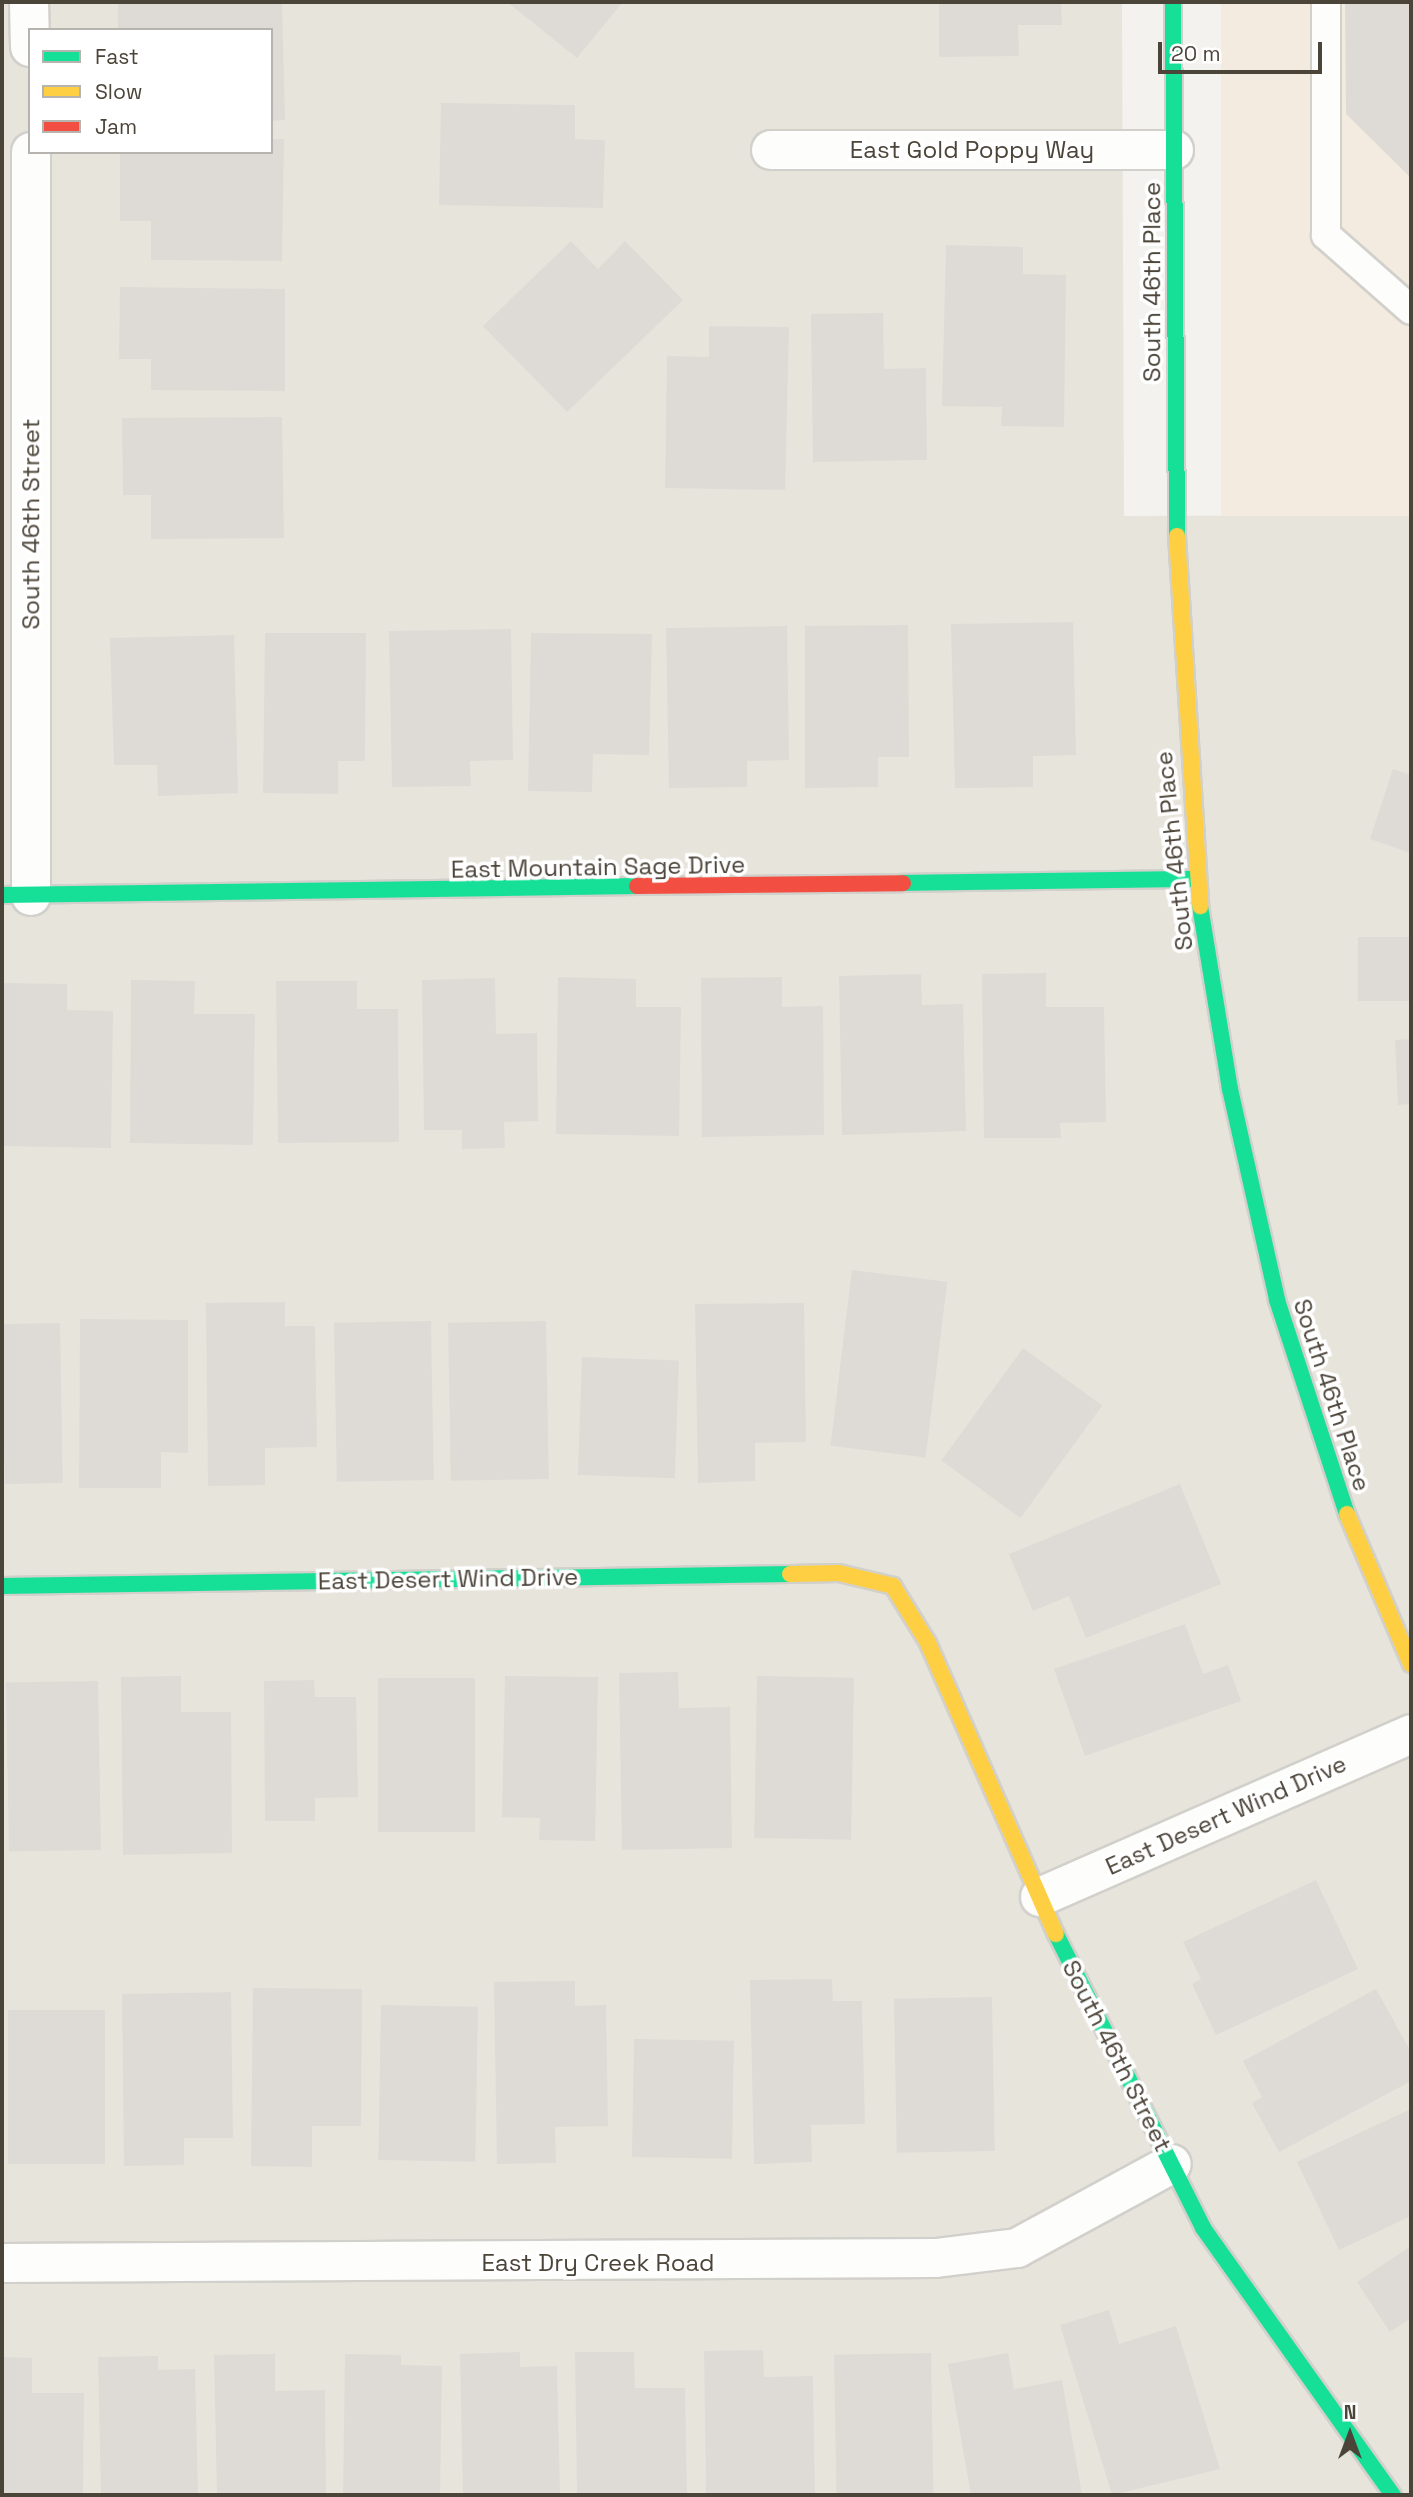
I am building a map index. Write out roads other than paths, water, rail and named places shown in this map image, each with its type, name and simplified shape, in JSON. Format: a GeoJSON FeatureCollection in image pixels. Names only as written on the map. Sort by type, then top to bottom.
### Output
{"type":"FeatureCollection","features":[{"type":"Feature","properties":{"kind":"street"},"geometry":{"type":"LineString","coordinates":[[29,2],[30,28]]}},
{"type":"Feature","properties":{"kind":"street","name":"South 46th Place"},"geometry":{"type":"LineString","coordinates":[[1173,2],[1176,513],[1196,879],[1230,1089],[1277,1300],[1348,1518],[1411,1664]]}},
{"type":"Feature","properties":{"kind":"street","name":"East Gold Poppy Way"},"geometry":{"type":"LineString","coordinates":[[771,150],[1174,149]]}},
{"type":"Feature","properties":{"kind":"street","name":"South 46th Street"},"geometry":{"type":"LineString","coordinates":[[17,895],[17,196],[30,154]]}},
{"type":"Feature","properties":{"kind":"street","name":"East Mountain Sage Drive"},"geometry":{"type":"LineString","coordinates":[[17,895],[1196,879]]}},
{"type":"Feature","properties":{"kind":"street","name":"East Desert Wind Drive"},"geometry":{"type":"LineString","coordinates":[[2,1586],[839,1573],[893,1586]]}},
{"type":"Feature","properties":{"kind":"street","name":"South 46th Street"},"geometry":{"type":"LineString","coordinates":[[893,1586],[928,1643],[1040,1897],[1203,2228],[1393,2495]]}},
{"type":"Feature","properties":{"kind":"street","name":"East Desert Wind Drive"},"geometry":{"type":"LineString","coordinates":[[1040,1897],[1411,1734]]}},
{"type":"Feature","properties":{"kind":"street","name":"East Dry Creek Road"},"geometry":{"type":"LineString","coordinates":[[2,2263],[936,2258],[1017,2248],[1172,2164]]}},
{"type":"Feature","properties":{"kind":"lane"},"geometry":{"type":"LineString","coordinates":[[1326,2],[1326,235],[1411,310]]}}]}
